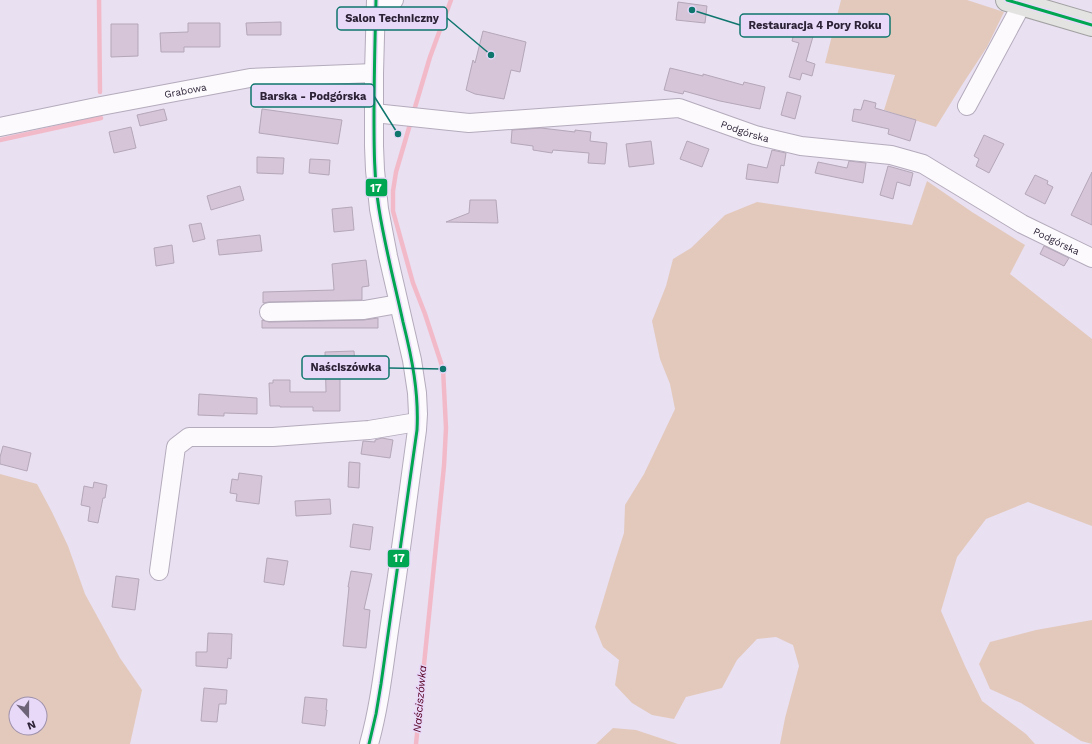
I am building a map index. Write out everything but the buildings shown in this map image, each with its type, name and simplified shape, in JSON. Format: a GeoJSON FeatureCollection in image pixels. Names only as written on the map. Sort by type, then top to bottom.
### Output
{"type":"FeatureCollection","features":[{"type":"Feature","properties":{"kind":"main road"},"geometry":{"type":"LineString","coordinates":[[1014,2],[1092,25]]}},
{"type":"Feature","properties":{"kind":"street"},"geometry":{"type":"LineString","coordinates":[[368,744],[382,681],[418,414],[417,393],[412,360],[398,304],[379,209],[375,170],[374,73],[376,0]]}},
{"type":"Feature","properties":{"kind":"street"},"geometry":{"type":"LineString","coordinates":[[375,24],[394,0]]}},
{"type":"Feature","properties":{"kind":"street"},"geometry":{"type":"LineString","coordinates":[[967,106],[1014,2]]}},
{"type":"Feature","properties":{"kind":"street","name":"Grabowa"},"geometry":{"type":"LineString","coordinates":[[0,127],[100,106],[250,78],[374,73]]}},
{"type":"Feature","properties":{"kind":"street","name":"Podgórska"},"geometry":{"type":"LineString","coordinates":[[374,113],[469,123],[679,108],[755,135],[801,146],[891,155],[923,164],[1022,224],[1092,258]]}},
{"type":"Feature","properties":{"kind":"street"},"geometry":{"type":"LineString","coordinates":[[269,312],[364,310],[398,304]]}},
{"type":"Feature","properties":{"kind":"street"},"geometry":{"type":"LineString","coordinates":[[159,571],[176,447],[189,437],[281,436],[369,430],[417,422]]}},
{"type":"Feature","properties":{"kind":"shaded area"},"geometry":{"type":"Polygon","coordinates":[[[841,0],[967,0],[1004,12],[987,47],[936,127],[884,110],[895,75],[825,63],[841,0]]]}},
{"type":"Feature","properties":{"kind":"shaded area"},"geometry":{"type":"Polygon","coordinates":[[[927,181],[972,212],[1025,245],[1010,274],[1092,339],[1092,526],[1028,502],[986,519],[957,557],[941,611],[982,701],[1026,734],[1035,744],[780,744],[785,718],[799,666],[793,645],[776,637],[757,639],[737,660],[722,688],[686,697],[674,719],[652,715],[632,703],[615,685],[619,660],[603,647],[595,627],[624,533],[625,505],[644,474],[675,409],[670,384],[660,359],[652,321],[666,286],[673,259],[691,248],[725,215],[757,202],[912,225],[927,181]]]}},
{"type":"Feature","properties":{"kind":"shaded area"},"geometry":{"type":"Polygon","coordinates":[[[0,474],[37,484],[68,546],[85,594],[120,658],[142,690],[130,744],[0,744],[0,474]]]}},
{"type":"Feature","properties":{"kind":"shaded area"},"geometry":{"type":"Polygon","coordinates":[[[1092,620],[1092,744],[1081,741],[1021,703],[990,689],[979,664],[990,642],[1036,630],[1092,620]]]}},
{"type":"Feature","properties":{"kind":"shaded area"},"geometry":{"type":"Polygon","coordinates":[[[613,728],[636,730],[678,744],[596,744],[613,728]]]}},
{"type":"Feature","properties":{"kind":"waterway"},"geometry":{"type":"LineString","coordinates":[[99,0],[100,92]]}},
{"type":"Feature","properties":{"kind":"waterway","name":"Naściszówka"},"geometry":{"type":"LineString","coordinates":[[413,114],[430,57],[451,0]]}},
{"type":"Feature","properties":{"kind":"waterway"},"geometry":{"type":"LineString","coordinates":[[0,140],[101,118]]}},
{"type":"Feature","properties":{"kind":"waterway","name":"Naściszówka"},"geometry":{"type":"LineString","coordinates":[[411,121],[396,172],[393,191],[393,211],[413,283],[443,369],[446,428],[444,466],[416,744]]}},
{"type":"Feature","properties":{"kind":"transit line","name":"17"},"geometry":{"type":"LineString","coordinates":[[369,744],[381,684],[417,430],[416,389],[412,362],[384,237],[376,186],[374,151],[376,0]]}},
{"type":"Feature","properties":{"kind":"transit line","name":"17"},"geometry":{"type":"LineString","coordinates":[[1007,0],[1092,25]]}},
{"type":"Feature","properties":{"kind":"place","name":"Restauracja 4 Pory Roku"},"geometry":{"type":"Point","coordinates":[692,10]}},
{"type":"Feature","properties":{"kind":"place","name":"Salon Techniczny"},"geometry":{"type":"Point","coordinates":[491,55]}},
{"type":"Feature","properties":{"kind":"place","name":"Barska - Podgórska"},"geometry":{"type":"Point","coordinates":[398,134]}},
{"type":"Feature","properties":{"kind":"place","name":"Naściszówka"},"geometry":{"type":"Point","coordinates":[443,369]}}]}
